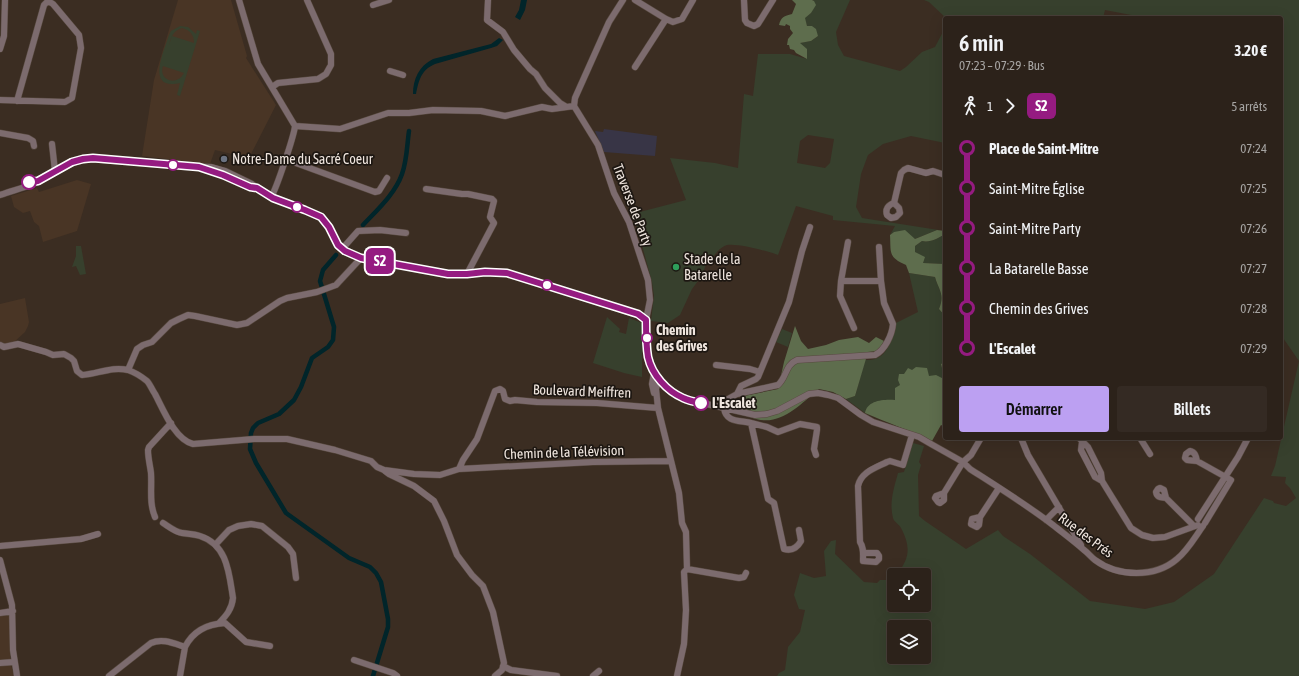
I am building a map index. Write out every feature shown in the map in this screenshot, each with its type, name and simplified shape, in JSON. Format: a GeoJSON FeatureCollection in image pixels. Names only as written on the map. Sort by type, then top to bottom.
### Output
{"type":"FeatureCollection","features":[{"type":"Feature","properties":{"kind":"street"},"geometry":{"type":"LineString","coordinates":[[0,49],[4,36],[5,0]]}},
{"type":"Feature","properties":{"kind":"street"},"geometry":{"type":"LineString","coordinates":[[239,0],[256,59],[295,126],[295,131],[271,197]]}},
{"type":"Feature","properties":{"kind":"street"},"geometry":{"type":"LineString","coordinates":[[272,87],[278,83],[318,79],[329,70],[332,60],[331,54],[307,0]]}},
{"type":"Feature","properties":{"kind":"street"},"geometry":{"type":"LineString","coordinates":[[373,5],[389,0]]}},
{"type":"Feature","properties":{"kind":"street"},"geometry":{"type":"LineString","coordinates":[[488,0],[487,20],[503,32],[514,50],[536,74],[545,88],[565,106]]}},
{"type":"Feature","properties":{"kind":"street"},"geometry":{"type":"LineString","coordinates":[[295,126],[340,129],[388,113],[409,113],[432,110],[481,111],[505,116],[542,107],[552,109],[565,106],[574,106],[575,98],[609,22],[623,0]]}},
{"type":"Feature","properties":{"kind":"street"},"geometry":{"type":"LineString","coordinates":[[635,0],[666,20],[673,22],[682,19],[693,0]]}},
{"type":"Feature","properties":{"kind":"street"},"geometry":{"type":"LineString","coordinates":[[744,0],[745,20],[747,23],[754,26],[758,24],[773,0]]}},
{"type":"Feature","properties":{"kind":"street"},"geometry":{"type":"LineString","coordinates":[[0,100],[17,101],[65,102],[72,98],[81,48],[79,35],[53,4],[48,1],[44,5],[17,101]]}},
{"type":"Feature","properties":{"kind":"street"},"geometry":{"type":"LineString","coordinates":[[636,67],[666,20]]}},
{"type":"Feature","properties":{"kind":"street"},"geometry":{"type":"LineString","coordinates":[[390,71],[402,75]]}},
{"type":"Feature","properties":{"kind":"street","name":"Traverse de Party"},"geometry":{"type":"LineString","coordinates":[[574,106],[598,145],[614,194],[630,222],[648,280],[650,300],[646,320]]}},
{"type":"Feature","properties":{"kind":"street"},"geometry":{"type":"LineString","coordinates":[[0,133],[28,138],[33,141],[34,146]]}},
{"type":"Feature","properties":{"kind":"street"},"geometry":{"type":"LineString","coordinates":[[52,144],[56,171]]}},
{"type":"Feature","properties":{"kind":"street"},"geometry":{"type":"LineString","coordinates":[[0,195],[34,184],[72,162],[83,159],[93,158],[199,167],[223,175],[259,190],[271,197],[314,213],[321,217],[329,227],[341,248],[361,258],[448,274],[485,272],[507,273],[638,314],[646,320],[648,356],[654,372],[661,381],[657,386],[657,405]]}},
{"type":"Feature","properties":{"kind":"street"},"geometry":{"type":"LineString","coordinates":[[285,159],[375,192],[379,191],[387,178]]}},
{"type":"Feature","properties":{"kind":"street"},"geometry":{"type":"LineString","coordinates":[[894,203],[901,173],[904,170],[908,168],[926,173],[933,171],[943,174]]}},
{"type":"Feature","properties":{"kind":"street"},"geometry":{"type":"LineString","coordinates":[[0,192],[38,181]]}},
{"type":"Feature","properties":{"kind":"street"},"geometry":{"type":"LineString","coordinates":[[259,190],[272,187],[277,182]]}},
{"type":"Feature","properties":{"kind":"street"},"geometry":{"type":"LineString","coordinates":[[426,189],[468,194],[492,199],[494,201],[490,217],[494,223],[467,274]]}},
{"type":"Feature","properties":{"kind":"street"},"geometry":{"type":"LineString","coordinates":[[737,394],[741,386],[756,379],[760,372],[789,302],[802,251],[810,227]]}},
{"type":"Feature","properties":{"kind":"street"},"geometry":{"type":"LineString","coordinates":[[341,248],[358,231],[380,230],[406,233]]}},
{"type":"Feature","properties":{"kind":"street"},"geometry":{"type":"LineString","coordinates":[[848,242],[841,280],[840,296],[854,328]]}},
{"type":"Feature","properties":{"kind":"street"},"geometry":{"type":"LineString","coordinates":[[816,455],[814,448],[817,427],[800,424],[778,432],[767,427],[751,423],[730,420],[725,414],[724,408],[728,399],[737,394],[778,385],[783,381],[788,367],[792,362],[797,360],[875,355],[880,353],[888,341],[893,324],[884,303],[879,247]]}},
{"type":"Feature","properties":{"kind":"street"},"geometry":{"type":"LineString","coordinates":[[128,370],[137,349],[143,344],[152,342],[171,323],[178,319],[188,315],[237,325],[247,323],[287,298],[325,290],[336,285],[361,258]]}},
{"type":"Feature","properties":{"kind":"street"},"geometry":{"type":"LineString","coordinates":[[841,280],[881,281]]}},
{"type":"Feature","properties":{"kind":"street"},"geometry":{"type":"LineString","coordinates":[[0,345],[4,347],[18,344],[53,355],[64,354],[74,361],[77,371],[82,375],[109,369],[128,370],[136,374],[148,383],[180,437],[186,442],[193,444],[283,438],[335,450],[371,461],[377,467],[389,474],[414,486],[434,501],[444,521],[457,555],[472,575],[483,586],[493,612],[504,663],[502,670],[495,676]]}},
{"type":"Feature","properties":{"kind":"street"},"geometry":{"type":"LineString","coordinates":[[716,365],[750,369],[760,372]]}},
{"type":"Feature","properties":{"kind":"street"},"geometry":{"type":"LineString","coordinates":[[654,372],[652,384],[679,493],[682,523],[686,532],[687,568],[684,572],[686,610],[684,644],[677,676]]}},
{"type":"Feature","properties":{"kind":"street","name":"Rue des Prés"},"geometry":{"type":"LineString","coordinates":[[661,381],[667,388],[683,398],[756,415],[777,411],[809,394],[818,393],[838,398],[873,422],[912,435],[963,462],[970,469],[1046,520],[1095,560],[1123,572],[1139,573],[1154,571],[1164,568],[1177,560],[1189,547],[1197,534],[1199,524],[1228,478],[1247,440]]}},
{"type":"Feature","properties":{"kind":"street","name":"Boulevard Meiffren"},"geometry":{"type":"LineString","coordinates":[[460,469],[477,439],[495,391],[500,389],[502,390],[506,400],[657,405]]}},
{"type":"Feature","properties":{"kind":"street"},"geometry":{"type":"LineString","coordinates":[[155,517],[151,498],[151,473],[148,450],[171,423]]}},
{"type":"Feature","properties":{"kind":"street"},"geometry":{"type":"LineString","coordinates":[[751,423],[768,499],[774,503],[784,549],[788,550],[795,548],[799,544],[801,541],[799,530]]}},
{"type":"Feature","properties":{"kind":"street"},"geometry":{"type":"LineString","coordinates":[[864,553],[864,547],[860,542],[858,486],[860,479],[863,475],[890,461],[903,465],[912,435]]}},
{"type":"Feature","properties":{"kind":"street"},"geometry":{"type":"LineString","coordinates":[[944,493],[963,462],[971,455],[980,440]]}},
{"type":"Feature","properties":{"kind":"street"},"geometry":{"type":"LineString","coordinates":[[1022,440],[1028,455],[1083,549]]}},
{"type":"Feature","properties":{"kind":"street"},"geometry":{"type":"LineString","coordinates":[[1081,440],[1088,447],[1101,473],[1102,481],[1131,528],[1142,535],[1153,538],[1165,537],[1199,524]]}},
{"type":"Feature","properties":{"kind":"street"},"geometry":{"type":"LineString","coordinates":[[1141,440],[1150,454]]}},
{"type":"Feature","properties":{"kind":"street","name":"Chemin de la Télévision"},"geometry":{"type":"LineString","coordinates":[[384,470],[414,474],[440,475],[460,469],[593,462],[670,461]]}},
{"type":"Feature","properties":{"kind":"street"},"geometry":{"type":"LineString","coordinates":[[1197,461],[1228,478]]}},
{"type":"Feature","properties":{"kind":"street"},"geometry":{"type":"LineString","coordinates":[[980,517],[999,488]]}},
{"type":"Feature","properties":{"kind":"street"},"geometry":{"type":"LineString","coordinates":[[1166,498],[1199,524]]}},
{"type":"Feature","properties":{"kind":"street"},"geometry":{"type":"LineString","coordinates":[[1046,520],[1059,507]]}},
{"type":"Feature","properties":{"kind":"street"},"geometry":{"type":"LineString","coordinates":[[163,523],[181,533],[202,537],[216,544],[227,564],[233,598],[232,604],[226,616],[219,623]]}},
{"type":"Feature","properties":{"kind":"street"},"geometry":{"type":"LineString","coordinates":[[216,544],[229,530],[238,526],[251,524],[262,526],[288,547],[293,554],[296,578]]}},
{"type":"Feature","properties":{"kind":"street"},"geometry":{"type":"LineString","coordinates":[[0,546],[81,539],[98,534]]}},
{"type":"Feature","properties":{"kind":"street"},"geometry":{"type":"LineString","coordinates":[[0,560],[13,611],[14,662],[17,676]]}},
{"type":"Feature","properties":{"kind":"street"},"geometry":{"type":"LineString","coordinates":[[687,568],[739,578],[744,577],[746,573]]}},
{"type":"Feature","properties":{"kind":"street"},"geometry":{"type":"LineString","coordinates":[[0,613],[13,611]]}},
{"type":"Feature","properties":{"kind":"street"},"geometry":{"type":"LineString","coordinates":[[180,676],[185,647],[191,636],[200,629],[225,622],[246,642],[270,646]]}},
{"type":"Feature","properties":{"kind":"street"},"geometry":{"type":"LineString","coordinates":[[109,676],[151,643],[158,640],[185,647]]}},
{"type":"Feature","properties":{"kind":"street"},"geometry":{"type":"LineString","coordinates":[[354,660],[380,668],[397,676]]}},
{"type":"Feature","properties":{"kind":"street"},"geometry":{"type":"LineString","coordinates":[[0,663],[14,662]]}},
{"type":"Feature","properties":{"kind":"street"},"geometry":{"type":"LineString","coordinates":[[503,666],[511,670],[557,676]]}},
{"type":"Feature","properties":{"kind":"street"},"geometry":{"type":"LineString","coordinates":[[593,676],[599,671]]}},
{"type":"Feature","properties":{"kind":"shaded area"},"geometry":{"type":"Polygon","coordinates":[[[178,0],[231,0],[247,56],[246,58],[276,105],[249,158],[215,150],[210,164],[142,156],[154,80],[178,0]]]}},
{"type":"Feature","properties":{"kind":"shaded area"},"geometry":{"type":"Polygon","coordinates":[[[604,129],[657,136],[655,156],[604,152],[595,131],[603,132],[604,129]]]}},
{"type":"Feature","properties":{"kind":"shaded area"},"geometry":{"type":"Polygon","coordinates":[[[77,180],[91,184],[77,231],[43,242],[39,226],[34,222],[30,211],[23,213],[14,207],[11,196],[37,188],[39,192],[77,180]]]}},
{"type":"Feature","properties":{"kind":"shaded area"},"geometry":{"type":"Polygon","coordinates":[[[25,298],[29,322],[28,326],[25,332],[12,344],[3,346],[3,342],[0,342],[0,304],[25,298]]]}},
{"type":"Feature","properties":{"kind":"shaded area"},"geometry":{"type":"Polygon","coordinates":[[[7,615],[10,617],[10,661],[14,676],[0,676],[0,616],[7,615]]]}},
{"type":"Feature","properties":{"kind":"green space"},"geometry":{"type":"Polygon","coordinates":[[[792,0],[812,0],[816,5],[811,13],[805,18],[807,26],[812,26],[816,29],[818,36],[811,41],[800,43],[807,49],[807,59],[790,49],[789,45],[787,45],[788,39],[793,33],[790,26],[786,24],[785,26],[779,25],[783,17],[792,14],[796,4],[792,0]]]}},
{"type":"Feature","properties":{"kind":"green space"},"geometry":{"type":"Polygon","coordinates":[[[812,0],[850,0],[836,32],[838,45],[844,56],[900,71],[922,52],[935,47],[943,32],[943,143],[911,136],[883,144],[868,155],[861,174],[856,207],[862,218],[943,231],[937,230],[915,239],[894,232],[890,235],[895,226],[833,220],[833,216],[796,206],[778,255],[745,246],[727,245],[722,247],[711,260],[709,257],[701,277],[692,289],[680,315],[668,323],[651,321],[654,296],[652,282],[634,216],[632,214],[686,200],[670,158],[715,163],[738,168],[744,94],[753,96],[758,54],[790,54],[807,59],[799,43],[811,41],[818,36],[812,26],[807,26],[804,18],[811,13],[814,1],[812,0]],[[808,135],[800,141],[797,163],[825,168],[830,163],[834,139],[808,135]]]}},
{"type":"Feature","properties":{"kind":"green space"},"geometry":{"type":"Polygon","coordinates":[[[924,0],[1299,0],[1299,361],[1283,338],[1283,16],[1136,16],[1105,10],[1104,16],[944,16],[929,2],[924,0]]]}},
{"type":"Feature","properties":{"kind":"green space"},"geometry":{"type":"Polygon","coordinates":[[[180,26],[188,27],[196,34],[197,30],[200,31],[180,96],[177,95],[180,83],[169,84],[163,81],[160,76],[161,59],[171,31],[180,26]],[[179,29],[172,36],[194,43],[191,33],[185,29],[179,29]],[[163,66],[162,71],[166,78],[173,81],[177,80],[184,73],[163,66]]]}},
{"type":"Feature","properties":{"kind":"green space"},"geometry":{"type":"Polygon","coordinates":[[[905,230],[915,239],[937,230],[943,231],[943,235],[931,241],[922,241],[915,246],[915,252],[925,257],[923,263],[943,264],[943,314],[939,309],[941,304],[941,293],[935,277],[909,273],[906,265],[893,257],[890,246],[890,235],[894,232],[905,230]]]}},
{"type":"Feature","properties":{"kind":"green space"},"geometry":{"type":"Polygon","coordinates":[[[943,235],[943,264],[923,263],[915,252],[915,246],[922,241],[931,241],[943,235]]]}},
{"type":"Feature","properties":{"kind":"green space"},"geometry":{"type":"Polygon","coordinates":[[[76,246],[81,246],[86,274],[80,275],[76,266],[72,267],[76,256],[76,246]]]}},
{"type":"Feature","properties":{"kind":"green space"},"geometry":{"type":"Polygon","coordinates":[[[909,273],[935,277],[941,293],[941,304],[939,309],[943,314],[943,363],[941,364],[943,372],[942,378],[929,377],[913,370],[904,375],[900,374],[900,385],[895,400],[866,409],[865,413],[846,399],[855,396],[865,360],[872,360],[880,357],[890,344],[896,323],[918,312],[909,273]]]}},
{"type":"Feature","properties":{"kind":"green space"},"geometry":{"type":"Polygon","coordinates":[[[607,317],[620,329],[619,332],[626,334],[629,318],[642,323],[642,377],[593,363],[607,317]]]}},
{"type":"Feature","properties":{"kind":"green space"},"geometry":{"type":"Polygon","coordinates":[[[795,326],[801,341],[808,349],[839,340],[858,337],[869,343],[876,337],[884,341],[878,351],[868,352],[855,396],[846,399],[833,392],[819,389],[788,414],[779,418],[760,420],[748,416],[735,406],[744,396],[778,389],[784,362],[795,326]]]}},
{"type":"Feature","properties":{"kind":"green space"},"geometry":{"type":"Polygon","coordinates":[[[782,329],[792,333],[788,347],[776,342],[782,329]]]}},
{"type":"Feature","properties":{"kind":"green space"},"geometry":{"type":"Polygon","coordinates":[[[1299,361],[1299,676],[777,676],[785,670],[788,647],[800,632],[805,610],[799,609],[794,595],[800,573],[814,578],[826,576],[824,551],[831,541],[836,540],[835,554],[864,582],[877,583],[880,580],[887,580],[887,612],[931,612],[931,568],[902,568],[908,553],[908,547],[901,528],[894,521],[892,512],[892,501],[898,473],[904,472],[913,443],[924,446],[919,462],[921,465],[918,475],[919,516],[925,521],[966,549],[998,530],[1003,536],[1030,554],[1090,601],[1145,609],[1174,602],[1214,574],[1264,498],[1273,501],[1274,503],[1286,506],[1296,498],[1285,483],[1286,477],[1271,476],[1281,440],[1283,440],[1283,431],[1299,361]]]}},
{"type":"Feature","properties":{"kind":"green space"},"geometry":{"type":"Polygon","coordinates":[[[916,367],[927,368],[929,376],[936,375],[942,378],[943,372],[943,426],[941,425],[932,441],[865,413],[869,405],[877,401],[895,400],[895,388],[900,385],[898,380],[899,374],[904,374],[908,368],[912,370],[916,367]]]}},
{"type":"Feature","properties":{"kind":"water"},"geometry":{"type":"Polygon","coordinates":[[[521,0],[527,0],[525,10],[520,20],[515,17],[519,10],[521,0]]]}},
{"type":"Feature","properties":{"kind":"water"},"geometry":{"type":"Polygon","coordinates":[[[499,38],[503,40],[497,46],[430,66],[421,76],[416,94],[413,94],[416,78],[424,65],[428,62],[433,59],[491,44],[499,38]]]}},
{"type":"Feature","properties":{"kind":"waterway"},"geometry":{"type":"LineString","coordinates":[[363,225],[385,201],[399,181],[405,163],[409,131]]}},
{"type":"Feature","properties":{"kind":"waterway"},"geometry":{"type":"LineString","coordinates":[[336,255],[323,270],[320,281],[334,327],[333,340],[328,347],[312,358],[301,387],[294,400],[279,414],[258,423],[253,428],[251,433],[250,449],[256,463],[286,513],[349,558],[370,567],[376,573],[381,582],[388,619],[388,627],[373,676]]}},
{"type":"Feature","properties":{"kind":"bus line","name":"S2"},"geometry":{"type":"LineString","coordinates":[[29,182],[38,181],[72,162],[93,158],[199,167],[223,175],[250,187],[257,188],[273,198],[314,213],[321,217],[329,227],[333,237],[342,249],[361,258],[448,274],[485,272],[507,273],[638,314],[646,320],[648,356],[654,372],[667,388],[677,395],[701,403]]}},
{"type":"Feature","properties":{"kind":"place","name":"Notre-Dame du Sacré Coeur"},"geometry":{"type":"Point","coordinates":[224,159]}},
{"type":"Feature","properties":{"kind":"place","name":"Stade de la Batarelle"},"geometry":{"type":"Point","coordinates":[676,267]}},
{"type":"Feature","properties":{"kind":"place","name":"Chemin des Grives"},"geometry":{"type":"Point","coordinates":[647,338]}},
{"type":"Feature","properties":{"kind":"place","name":"L'Escalet"},"geometry":{"type":"Point","coordinates":[701,403]}}]}
